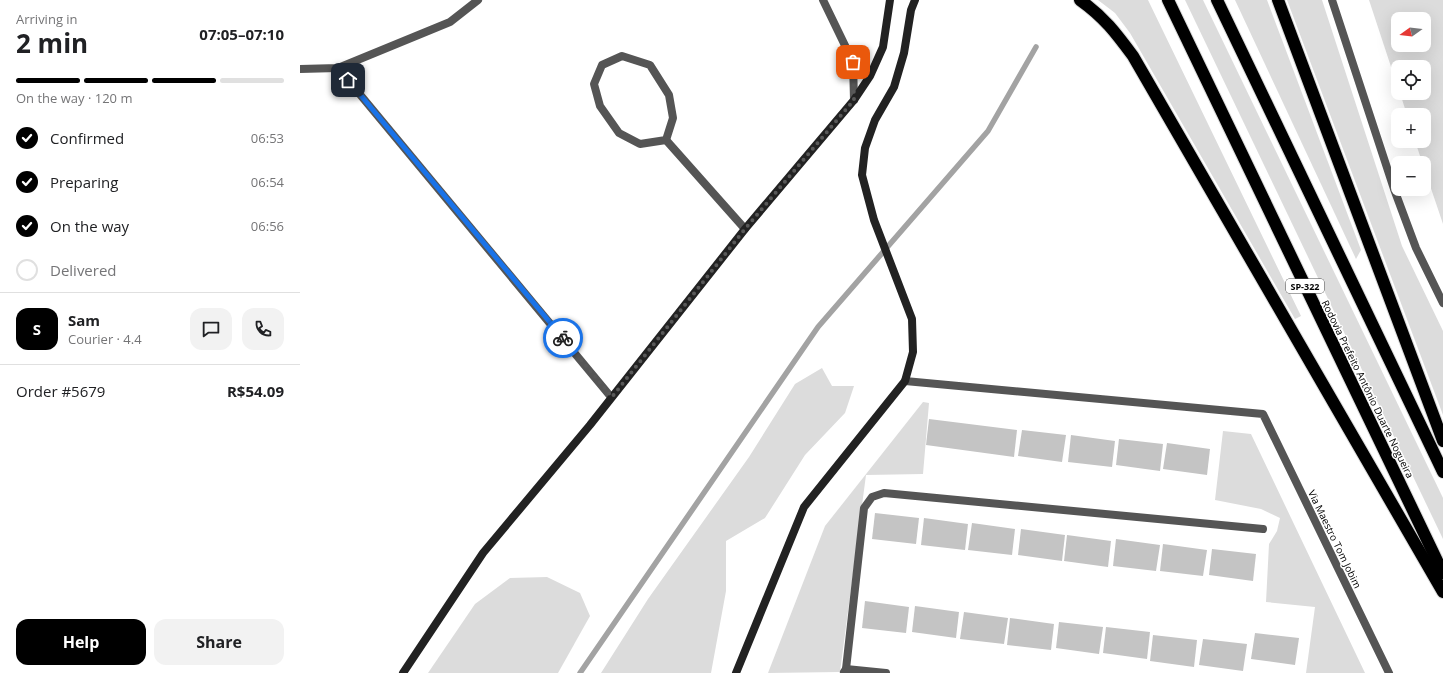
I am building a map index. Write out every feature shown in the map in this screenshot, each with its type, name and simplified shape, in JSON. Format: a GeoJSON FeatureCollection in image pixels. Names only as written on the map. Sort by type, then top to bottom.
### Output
{"type":"FeatureCollection","features":[{"type":"Feature","properties":{"kind":"highway"},"geometry":{"type":"LineString","coordinates":[[1080,0],[1098,12],[1114,29],[1133,56],[1443,592]]}},
{"type":"Feature","properties":{"kind":"highway","name":"Rodovia Prefeito Antônio Duarte Nogueira"},"geometry":{"type":"LineString","coordinates":[[1168,0],[1443,572]]}},
{"type":"Feature","properties":{"kind":"highway"},"geometry":{"type":"LineString","coordinates":[[1217,0],[1443,472]]}},
{"type":"Feature","properties":{"kind":"highway"},"geometry":{"type":"LineString","coordinates":[[1278,0],[1443,441]]}},
{"type":"Feature","properties":{"kind":"main road"},"geometry":{"type":"LineString","coordinates":[[403,673],[483,553],[590,425],[745,229],[854,100],[870,76],[883,47],[890,0]]}},
{"type":"Feature","properties":{"kind":"main road"},"geometry":{"type":"LineString","coordinates":[[736,673],[804,506],[905,381],[913,352],[912,320],[874,220],[862,175],[865,148],[875,120],[894,87],[904,53],[911,10],[915,0]]}},
{"type":"Feature","properties":{"kind":"street"},"geometry":{"type":"LineString","coordinates":[[300,69],[338,68],[450,22],[478,0]]}},
{"type":"Feature","properties":{"kind":"street"},"geometry":{"type":"LineString","coordinates":[[823,0],[853,62],[854,100]]}},
{"type":"Feature","properties":{"kind":"street"},"geometry":{"type":"LineString","coordinates":[[1332,0],[1396,196],[1416,248],[1443,303]]}},
{"type":"Feature","properties":{"kind":"street"},"geometry":{"type":"LineString","coordinates":[[622,56],[650,65],[669,95],[672,118],[666,140],[640,144],[619,133],[600,106],[594,84],[602,65],[622,56]]}},
{"type":"Feature","properties":{"kind":"street"},"geometry":{"type":"LineString","coordinates":[[338,68],[612,397]]}},
{"type":"Feature","properties":{"kind":"street"},"geometry":{"type":"LineString","coordinates":[[666,140],[745,229]]}},
{"type":"Feature","properties":{"kind":"street","name":"Via Maestro Tom Jobim"},"geometry":{"type":"LineString","coordinates":[[905,381],[1263,414],[1389,673]]}},
{"type":"Feature","properties":{"kind":"street"},"geometry":{"type":"LineString","coordinates":[[886,673],[844,671],[864,508],[872,497],[884,493],[1263,529]]}},
{"type":"Feature","properties":{"kind":"shaded area"},"geometry":{"type":"Polygon","coordinates":[[[1098,0],[1148,0],[1301,316],[1295,319],[1130,33],[1115,13],[1098,0]]]}},
{"type":"Feature","properties":{"kind":"shaded area"},"geometry":{"type":"Polygon","coordinates":[[[1185,0],[1203,0],[1443,498],[1443,539],[1185,0]]]}},
{"type":"Feature","properties":{"kind":"shaded area"},"geometry":{"type":"Polygon","coordinates":[[[1235,0],[1267,0],[1361,250],[1356,259],[1235,0]]]}},
{"type":"Feature","properties":{"kind":"shaded area"},"geometry":{"type":"Polygon","coordinates":[[[1287,0],[1322,0],[1402,246],[1443,331],[1443,415],[1287,0]]]}},
{"type":"Feature","properties":{"kind":"shaded area"},"geometry":{"type":"Polygon","coordinates":[[[1369,0],[1443,0],[1443,224],[1431,188],[1431,156],[1420,156],[1417,148],[1431,148],[1431,108],[1405,108],[1402,100],[1431,100],[1431,60],[1391,60],[1391,67],[1369,0]]]}},
{"type":"Feature","properties":{"kind":"shaded area"},"geometry":{"type":"Polygon","coordinates":[[[822,368],[832,386],[854,386],[845,413],[805,455],[765,518],[726,541],[726,591],[711,673],[601,673],[648,599],[749,457],[795,384],[822,368]]]}},
{"type":"Feature","properties":{"kind":"shaded area"},"geometry":{"type":"Polygon","coordinates":[[[923,402],[929,403],[923,474],[866,475],[840,672],[768,673],[825,526],[923,402]]]}},
{"type":"Feature","properties":{"kind":"shaded area"},"geometry":{"type":"Polygon","coordinates":[[[1223,431],[1251,434],[1365,673],[1306,673],[1315,607],[1266,602],[1269,544],[1277,531],[1280,518],[1261,509],[1215,500],[1223,431]]]}},
{"type":"Feature","properties":{"kind":"shaded area"},"geometry":{"type":"Polygon","coordinates":[[[547,577],[580,593],[590,616],[558,673],[428,673],[475,604],[510,578],[547,577]]]}},
{"type":"Feature","properties":{"kind":"building"},"geometry":{"type":"Polygon","coordinates":[[[929,419],[1017,430],[1014,457],[926,445],[929,419]]]}},
{"type":"Feature","properties":{"kind":"building"},"geometry":{"type":"Polygon","coordinates":[[[1022,430],[1066,435],[1062,462],[1018,456],[1022,430]]]}},
{"type":"Feature","properties":{"kind":"building"},"geometry":{"type":"Polygon","coordinates":[[[1071,435],[1115,441],[1112,467],[1068,462],[1071,435]]]}},
{"type":"Feature","properties":{"kind":"building"},"geometry":{"type":"Polygon","coordinates":[[[1119,439],[1163,444],[1160,471],[1116,465],[1119,439]]]}},
{"type":"Feature","properties":{"kind":"building"},"geometry":{"type":"Polygon","coordinates":[[[1167,443],[1210,449],[1207,475],[1163,469],[1167,443]]]}},
{"type":"Feature","properties":{"kind":"building"},"geometry":{"type":"Polygon","coordinates":[[[875,513],[919,518],[916,544],[872,539],[875,513]]]}},
{"type":"Feature","properties":{"kind":"building"},"geometry":{"type":"Polygon","coordinates":[[[924,518],[968,524],[965,550],[921,545],[924,518]]]}},
{"type":"Feature","properties":{"kind":"building"},"geometry":{"type":"Polygon","coordinates":[[[972,523],[1015,529],[1012,555],[968,550],[972,523]]]}},
{"type":"Feature","properties":{"kind":"building"},"geometry":{"type":"Polygon","coordinates":[[[1021,529],[1065,535],[1062,561],[1018,555],[1021,529]]]}},
{"type":"Feature","properties":{"kind":"building"},"geometry":{"type":"Polygon","coordinates":[[[1067,535],[1111,541],[1108,567],[1064,561],[1067,535]]]}},
{"type":"Feature","properties":{"kind":"building"},"geometry":{"type":"Polygon","coordinates":[[[1116,539],[1160,545],[1156,571],[1113,566],[1116,539]]]}},
{"type":"Feature","properties":{"kind":"building"},"geometry":{"type":"Polygon","coordinates":[[[1163,544],[1207,550],[1203,576],[1160,571],[1163,544]]]}},
{"type":"Feature","properties":{"kind":"building"},"geometry":{"type":"Polygon","coordinates":[[[1212,549],[1256,554],[1253,581],[1209,575],[1212,549]]]}},
{"type":"Feature","properties":{"kind":"building"},"geometry":{"type":"Polygon","coordinates":[[[865,601],[909,607],[906,633],[862,628],[865,601]]]}},
{"type":"Feature","properties":{"kind":"building"},"geometry":{"type":"Polygon","coordinates":[[[915,606],[959,612],[956,638],[912,632],[915,606]]]}},
{"type":"Feature","properties":{"kind":"building"},"geometry":{"type":"Polygon","coordinates":[[[964,612],[1008,618],[1004,644],[960,639],[964,612]]]}},
{"type":"Feature","properties":{"kind":"building"},"geometry":{"type":"Polygon","coordinates":[[[1010,618],[1054,624],[1051,650],[1007,645],[1010,618]]]}},
{"type":"Feature","properties":{"kind":"building"},"geometry":{"type":"Polygon","coordinates":[[[1059,622],[1103,627],[1099,654],[1056,648],[1059,622]]]}},
{"type":"Feature","properties":{"kind":"building"},"geometry":{"type":"Polygon","coordinates":[[[1106,627],[1150,632],[1147,659],[1103,653],[1106,627]]]}},
{"type":"Feature","properties":{"kind":"building"},"geometry":{"type":"Polygon","coordinates":[[[1255,633],[1299,638],[1295,665],[1251,659],[1255,633]]]}},
{"type":"Feature","properties":{"kind":"building"},"geometry":{"type":"Polygon","coordinates":[[[1153,635],[1197,640],[1194,667],[1150,661],[1153,635]]]}},
{"type":"Feature","properties":{"kind":"building"},"geometry":{"type":"Polygon","coordinates":[[[1203,639],[1247,644],[1243,671],[1199,665],[1203,639]]]}},
{"type":"Feature","properties":{"kind":"waterway"},"geometry":{"type":"LineString","coordinates":[[580,673],[818,327],[988,131],[1036,47]]}},
{"type":"Feature","properties":{"kind":"way so far"},"geometry":{"type":"LineString","coordinates":[[563,338],[612,397],[745,229],[854,100],[853,62]]}},
{"type":"Feature","properties":{"kind":"route"},"geometry":{"type":"LineString","coordinates":[[348,80],[563,338]]}}]}
